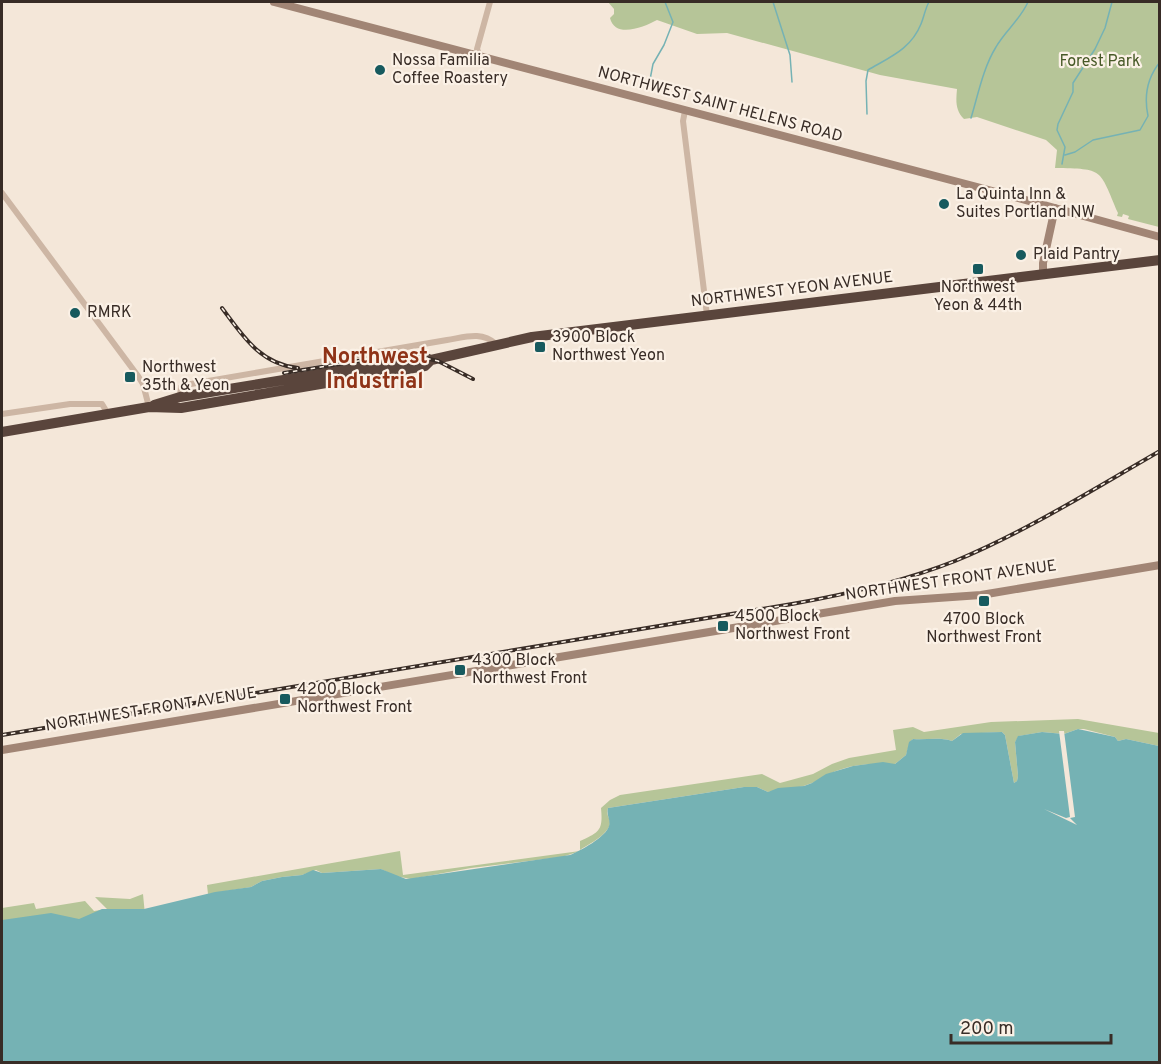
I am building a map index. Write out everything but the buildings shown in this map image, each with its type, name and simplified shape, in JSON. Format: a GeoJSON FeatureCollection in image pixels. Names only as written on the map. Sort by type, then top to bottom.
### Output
{"type":"FeatureCollection","features":[{"type":"Feature","properties":{"kind":"highway","name":"NORTHWEST YEON AVENUE"},"geometry":{"type":"LineString","coordinates":[[148,407],[181,408],[416,368],[425,366],[431,360],[496,344],[558,333],[1160,260]]}},
{"type":"Feature","properties":{"kind":"highway","name":"NORTHWEST YEON AVENUE"},"geometry":{"type":"LineString","coordinates":[[2,432],[148,407],[180,397],[423,357],[431,360]]}},
{"type":"Feature","properties":{"kind":"main road","name":"NORTHWEST SAINT HELENS ROAD"},"geometry":{"type":"LineString","coordinates":[[273,2],[1160,237]]}},
{"type":"Feature","properties":{"kind":"main road"},"geometry":{"type":"LineString","coordinates":[[1043,275],[1043,263],[1055,208]]}},
{"type":"Feature","properties":{"kind":"main road","name":"NORTHWEST FRONT AVENUE"},"geometry":{"type":"LineString","coordinates":[[2,750],[899,601],[981,595],[1160,565]]}},
{"type":"Feature","properties":{"kind":"street"},"geometry":{"type":"LineString","coordinates":[[480,57],[477,49],[490,2]]}},
{"type":"Feature","properties":{"kind":"street"},"geometry":{"type":"LineString","coordinates":[[685,111],[684,121],[707,315]]}},
{"type":"Feature","properties":{"kind":"street"},"geometry":{"type":"LineString","coordinates":[[2,193],[138,376],[143,384],[148,407]]}},
{"type":"Feature","properties":{"kind":"street"},"geometry":{"type":"LineString","coordinates":[[180,397],[181,387],[185,385],[447,340],[478,335],[489,338],[496,344]]}},
{"type":"Feature","properties":{"kind":"street"},"geometry":{"type":"LineString","coordinates":[[2,414],[70,404],[102,404],[108,414]]}},
{"type":"Feature","properties":{"kind":"green space","name":"Forest Park"},"geometry":{"type":"Polygon","coordinates":[[[608,2],[1159,2],[1159,227],[1128,219],[1129,216],[1123,214],[1122,217],[1117,216],[1118,213],[1103,179],[1098,174],[1083,169],[1055,168],[1057,150],[1046,140],[977,117],[964,119],[956,101],[957,89],[880,75],[727,33],[697,34],[657,20],[645,26],[624,30],[613,24],[610,18],[614,14],[614,9],[608,2]]]}},
{"type":"Feature","properties":{"kind":"green space"},"geometry":{"type":"Polygon","coordinates":[[[1078,719],[1159,733],[1159,746],[1126,739],[1118,741],[1115,737],[1084,729],[1064,734],[1042,732],[1019,736],[1015,742],[1018,776],[1014,783],[1005,735],[1002,732],[961,734],[952,741],[913,739],[906,755],[895,764],[853,766],[835,771],[813,783],[799,787],[768,792],[757,787],[744,787],[608,808],[607,814],[610,822],[607,831],[580,850],[580,841],[592,835],[601,826],[601,808],[620,795],[762,774],[780,783],[813,774],[849,758],[896,750],[893,730],[913,727],[924,732],[991,722],[1078,719]]]}},
{"type":"Feature","properties":{"kind":"green space"},"geometry":{"type":"Polygon","coordinates":[[[400,851],[403,875],[580,851],[562,857],[471,868],[411,879],[395,876],[381,869],[322,873],[316,870],[302,875],[262,881],[251,887],[208,894],[207,885],[400,851]]]}},
{"type":"Feature","properties":{"kind":"green space"},"geometry":{"type":"Polygon","coordinates":[[[143,894],[145,915],[2,936],[2,908],[34,903],[36,909],[85,901],[94,911],[107,909],[95,897],[130,899],[143,894]]]}},
{"type":"Feature","properties":{"kind":"water"},"geometry":{"type":"Polygon","coordinates":[[[1078,729],[1115,737],[1118,741],[1126,739],[1159,746],[1159,1062],[2,1062],[2,920],[51,913],[79,919],[102,909],[144,909],[215,892],[251,887],[262,881],[302,875],[313,870],[322,873],[381,869],[406,879],[570,855],[603,835],[609,824],[608,808],[744,787],[757,787],[768,792],[778,788],[804,786],[826,774],[853,766],[883,762],[895,764],[906,755],[909,742],[913,739],[952,741],[963,733],[1002,732],[1005,735],[1014,783],[1018,776],[1015,742],[1018,736],[1042,732],[1064,734],[1078,729]]]}},
{"type":"Feature","properties":{"kind":"pier"},"geometry":{"type":"Polygon","coordinates":[[[1059,731],[1064,731],[1075,817],[1070,818],[1077,825],[1044,809],[1066,818],[1070,817],[1059,731]]]}},
{"type":"Feature","properties":{"kind":"waterway"},"geometry":{"type":"LineString","coordinates":[[648,90],[653,64],[673,22],[665,2]]}},
{"type":"Feature","properties":{"kind":"waterway"},"geometry":{"type":"LineString","coordinates":[[773,2],[790,55],[792,82]]}},
{"type":"Feature","properties":{"kind":"waterway"},"geometry":{"type":"LineString","coordinates":[[867,114],[868,70],[892,56],[912,40],[929,2]]}},
{"type":"Feature","properties":{"kind":"waterway"},"geometry":{"type":"LineString","coordinates":[[971,118],[991,55],[1028,2]]}},
{"type":"Feature","properties":{"kind":"waterway"},"geometry":{"type":"LineString","coordinates":[[1062,164],[1065,147],[1057,130],[1058,124],[1073,92],[1073,83],[1095,49],[1105,28],[1112,2]]}},
{"type":"Feature","properties":{"kind":"waterway"},"geometry":{"type":"LineString","coordinates":[[1065,155],[1075,152],[1093,140],[1140,130],[1148,116],[1146,102],[1149,81],[1160,62]]}},
{"type":"Feature","properties":{"kind":"railway"},"geometry":{"type":"LineString","coordinates":[[222,308],[245,338],[263,355],[273,361],[298,368]]}},
{"type":"Feature","properties":{"kind":"railway"},"geometry":{"type":"LineString","coordinates":[[284,373],[389,356],[412,355],[438,361],[473,379]]}},
{"type":"Feature","properties":{"kind":"railway"},"geometry":{"type":"LineString","coordinates":[[2,735],[792,604],[875,587],[955,561],[1008,537],[1160,451]]}},
{"type":"Feature","properties":{"kind":"place","name":"Nossa Familia Coffee Roastery"},"geometry":{"type":"Point","coordinates":[380,70]}},
{"type":"Feature","properties":{"kind":"place","name":"La Quinta Inn & Suites Portland NW"},"geometry":{"type":"Point","coordinates":[944,204]}},
{"type":"Feature","properties":{"kind":"place","name":"Plaid Pantry"},"geometry":{"type":"Point","coordinates":[1021,255]}},
{"type":"Feature","properties":{"kind":"place","name":"Northwest Yeon & 44th"},"geometry":{"type":"Point","coordinates":[978,269]}},
{"type":"Feature","properties":{"kind":"place","name":"RMRK"},"geometry":{"type":"Point","coordinates":[75,313]}},
{"type":"Feature","properties":{"kind":"place","name":"3900 Block Northwest Yeon"},"geometry":{"type":"Point","coordinates":[540,347]}},
{"type":"Feature","properties":{"kind":"place","name":"Northwest 35th & Yeon"},"geometry":{"type":"Point","coordinates":[130,377]}},
{"type":"Feature","properties":{"kind":"place","name":"4700 Block Northwest Front"},"geometry":{"type":"Point","coordinates":[984,601]}},
{"type":"Feature","properties":{"kind":"place","name":"4500 Block Northwest Front"},"geometry":{"type":"Point","coordinates":[723,626]}},
{"type":"Feature","properties":{"kind":"place","name":"4300 Block Northwest Front"},"geometry":{"type":"Point","coordinates":[460,670]}},
{"type":"Feature","properties":{"kind":"place","name":"4200 Block Northwest Front"},"geometry":{"type":"Point","coordinates":[285,699]}},
{"type":"Feature","properties":{"kind":"district","name":"Northwest Industrial"},"geometry":{"type":"Point","coordinates":[375,370]}}]}
